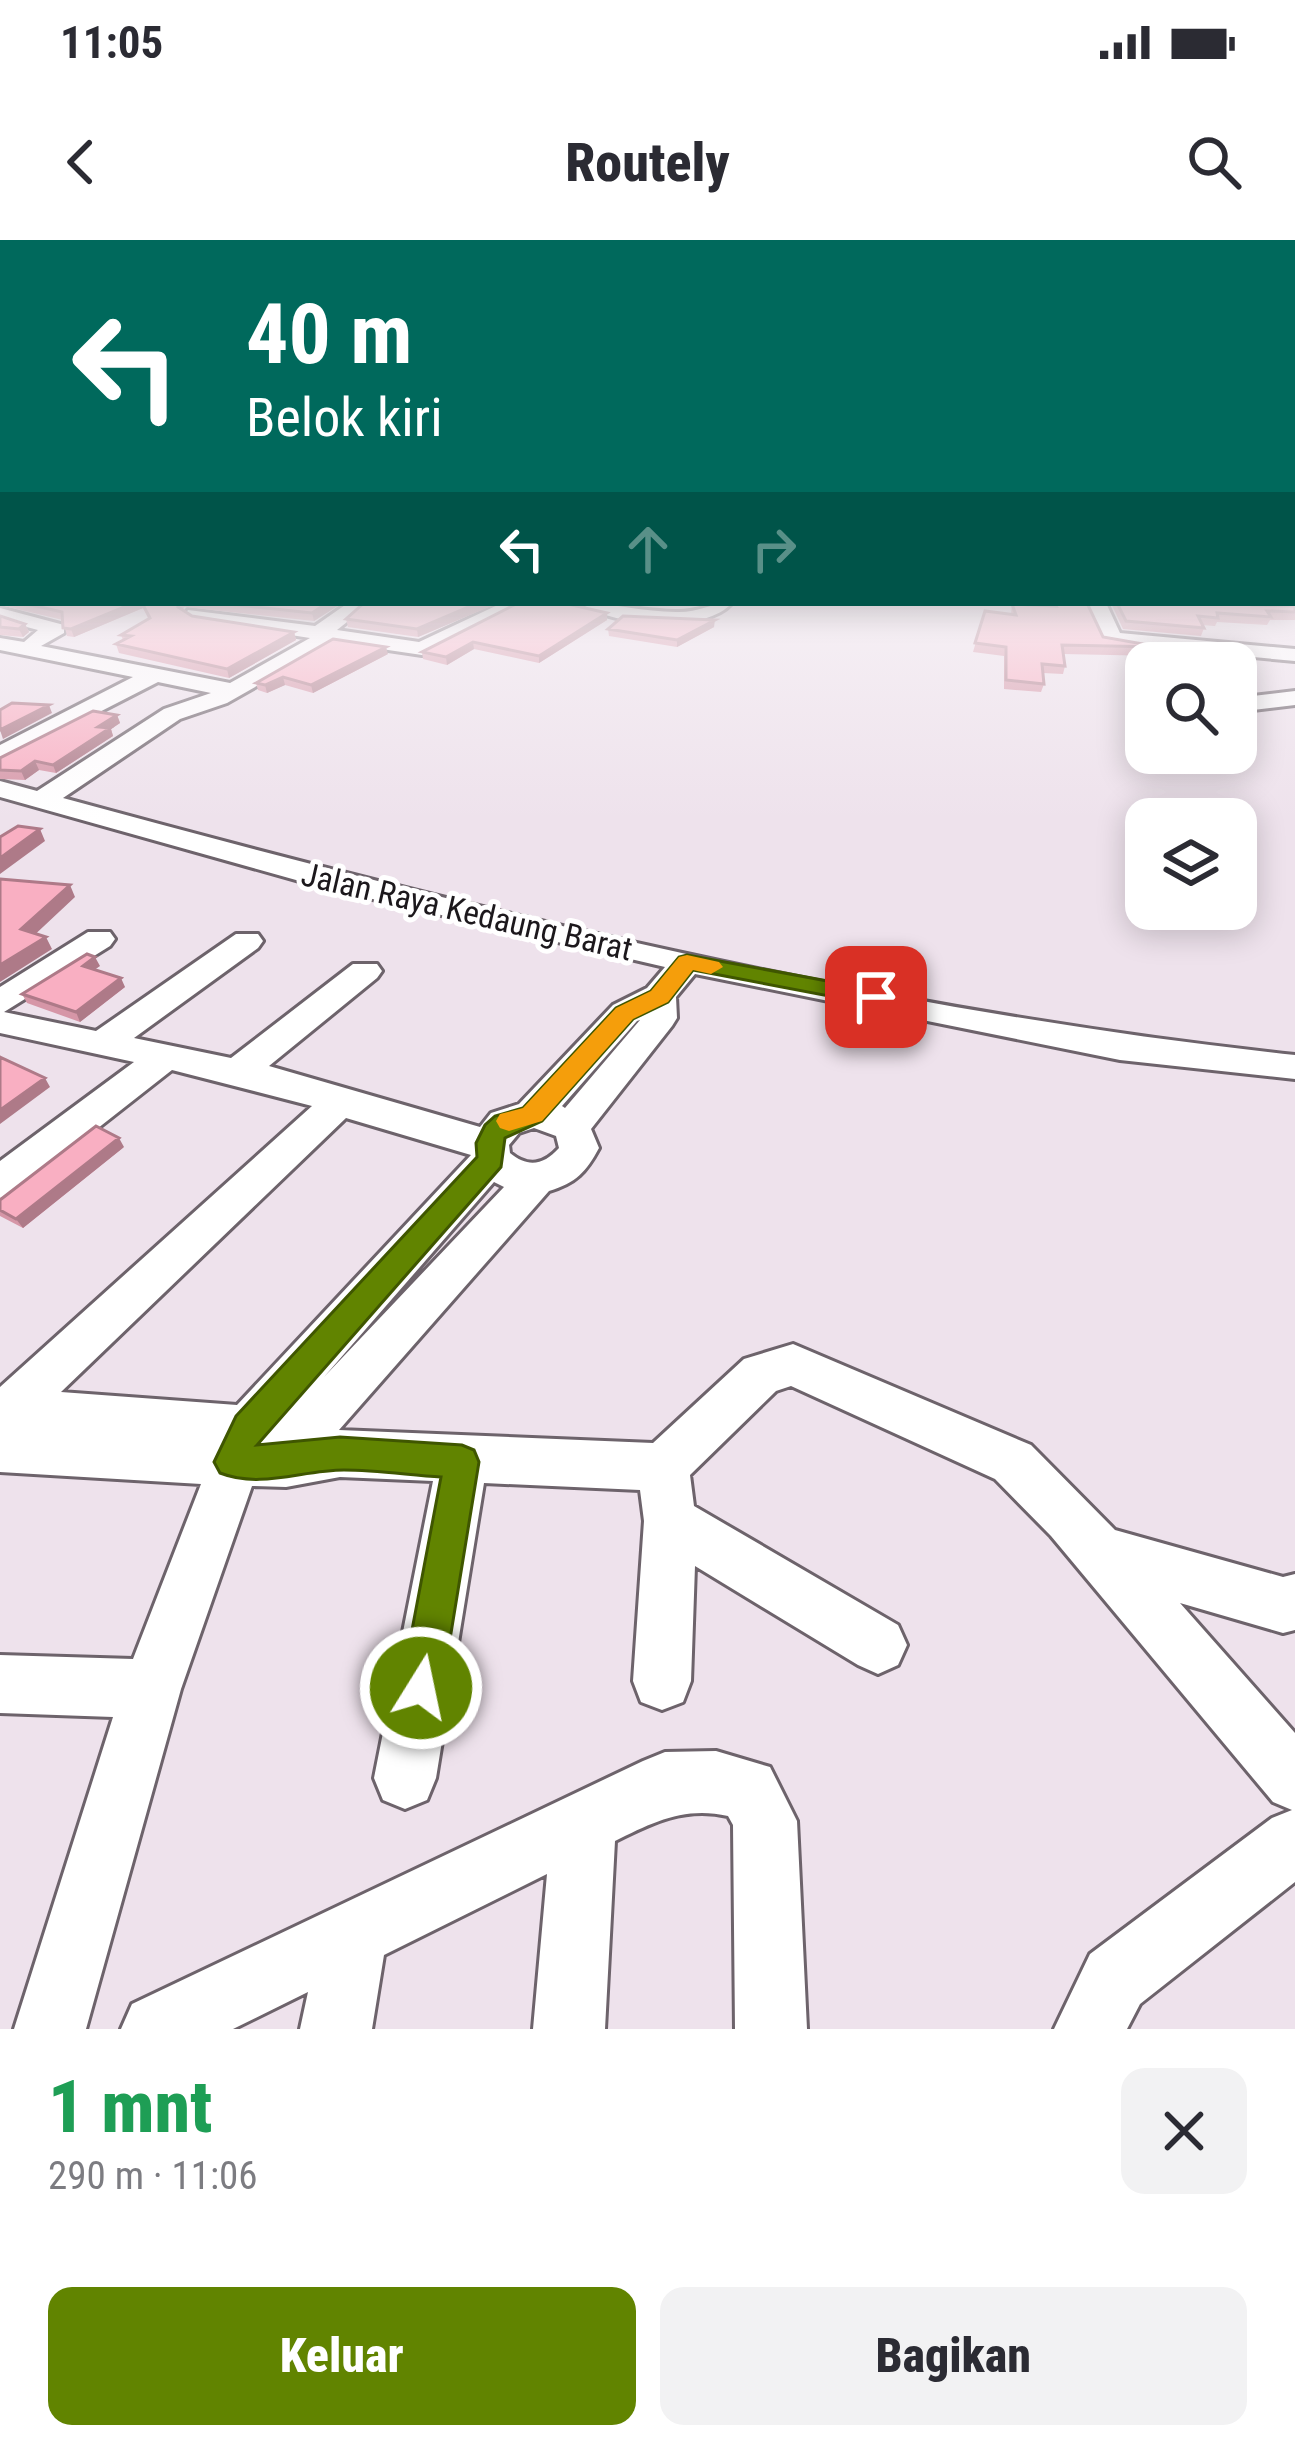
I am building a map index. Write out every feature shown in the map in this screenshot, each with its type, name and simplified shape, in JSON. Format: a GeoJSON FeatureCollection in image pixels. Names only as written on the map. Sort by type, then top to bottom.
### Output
{"type":"FeatureCollection","features":[{"type":"Feature","properties":{"kind":"street"},"geometry":{"type":"LineString","coordinates":[[41,652],[232,690]]}},
{"type":"Feature","properties":{"kind":"street"},"geometry":{"type":"LineString","coordinates":[[16,827],[20,797],[172,714],[232,690],[293,652]]}},
{"type":"Feature","properties":{"kind":"street"},"geometry":{"type":"LineString","coordinates":[[0,755],[154,675]]}},
{"type":"Feature","properties":{"kind":"street"},"geometry":{"type":"LineString","coordinates":[[1257,703],[1295,698]]}},
{"type":"Feature","properties":{"kind":"street","name":"Jalan Raya Kedaung Barat"},"geometry":{"type":"LineString","coordinates":[[20,797],[332,881],[687,962],[1120,1048],[1295,1066]]}},
{"type":"Feature","properties":{"kind":"street"},"geometry":{"type":"LineString","coordinates":[[2,1025],[99,939]]}},
{"type":"Feature","properties":{"kind":"street"},"geometry":{"type":"LineString","coordinates":[[103,1043],[247,941]]}},
{"type":"Feature","properties":{"kind":"street"},"geometry":{"type":"LineString","coordinates":[[533,1114],[625,1013],[659,997],[687,962]]}},
{"type":"Feature","properties":{"kind":"street"},"geometry":{"type":"LineString","coordinates":[[239,1071],[365,970]]}},
{"type":"Feature","properties":{"kind":"street"},"geometry":{"type":"LineString","coordinates":[[572,1127],[660,1018],[659,997]]}},
{"type":"Feature","properties":{"kind":"street"},"geometry":{"type":"LineString","coordinates":[[2,1025],[103,1043],[154,1066],[239,1071],[490,1151],[501,1171],[536,1179],[551,1176],[574,1159],[578,1136],[572,1127],[548,1115],[533,1114],[505,1123],[490,1151],[308,1360],[282,1448],[152,1689],[50,2029]]}},
{"type":"Feature","properties":{"kind":"street"},"geometry":{"type":"LineString","coordinates":[[2,1025],[154,1066],[351,1108]]}},
{"type":"Feature","properties":{"kind":"street"},"geometry":{"type":"LineString","coordinates":[[0,1183],[154,1066]]}},
{"type":"Feature","properties":{"kind":"street"},"geometry":{"type":"LineString","coordinates":[[3,1423],[351,1108]]}},
{"type":"Feature","properties":{"kind":"street"},"geometry":{"type":"LineString","coordinates":[[282,1448],[354,1378],[536,1179]]}},
{"type":"Feature","properties":{"kind":"street"},"geometry":{"type":"LineString","coordinates":[[308,1360],[354,1378]]}},
{"type":"Feature","properties":{"kind":"street"},"geometry":{"type":"LineString","coordinates":[[3,1423],[462,1462],[663,1467],[761,1374],[793,1365],[1012,1462],[1074,1522],[1295,1780]]}},
{"type":"Feature","properties":{"kind":"street"},"geometry":{"type":"LineString","coordinates":[[405,1778],[462,1462]]}},
{"type":"Feature","properties":{"kind":"street"},"geometry":{"type":"LineString","coordinates":[[662,1681],[670,1521],[663,1467]]}},
{"type":"Feature","properties":{"kind":"street"},"geometry":{"type":"LineString","coordinates":[[670,1521],[878,1645]]}},
{"type":"Feature","properties":{"kind":"street"},"geometry":{"type":"LineString","coordinates":[[1074,1522],[1282,1605],[1295,1602]]}},
{"type":"Feature","properties":{"kind":"street"},"geometry":{"type":"LineString","coordinates":[[0,1684],[152,1689]]}},
{"type":"Feature","properties":{"kind":"street"},"geometry":{"type":"LineString","coordinates":[[157,2029],[665,1783],[716,1782],[748,1789],[765,1821],[771,2029]]}},
{"type":"Feature","properties":{"kind":"street"},"geometry":{"type":"LineString","coordinates":[[569,2029],[584,1823]]}},
{"type":"Feature","properties":{"kind":"street"},"geometry":{"type":"LineString","coordinates":[[1084,2025],[1115,1979],[1295,1841]]}},
{"type":"Feature","properties":{"kind":"street"},"geometry":{"type":"LineString","coordinates":[[336,2029],[354,1933]]}},
{"type":"Feature","properties":{"kind":"building"},"geometry":{"type":"Polygon","coordinates":[[[154,652],[257,652],[227,669],[154,652]]]}},
{"type":"Feature","properties":{"kind":"building"},"geometry":{"type":"Polygon","coordinates":[[[309,652],[375,652],[311,685],[283,677],[265,685],[256,683],[309,652]]]}},
{"type":"Feature","properties":{"kind":"building"},"geometry":{"type":"Polygon","coordinates":[[[1006,652],[1063,652],[1065,666],[1042,664],[1044,684],[1006,680],[1006,652]]]}},
{"type":"Feature","properties":{"kind":"building"},"geometry":{"type":"Polygon","coordinates":[[[12,703],[49,705],[0,730],[0,710],[12,703]]]}},
{"type":"Feature","properties":{"kind":"building"},"geometry":{"type":"Polygon","coordinates":[[[93,711],[117,715],[98,727],[110,728],[53,765],[35,761],[21,771],[0,770],[0,758],[93,711]]]}},
{"type":"Feature","properties":{"kind":"building"},"geometry":{"type":"Polygon","coordinates":[[[18,826],[40,829],[0,858],[0,837],[18,826]]]}},
{"type":"Feature","properties":{"kind":"building"},"geometry":{"type":"Polygon","coordinates":[[[0,879],[70,885],[21,929],[46,937],[0,965],[0,879]]]}},
{"type":"Feature","properties":{"kind":"building"},"geometry":{"type":"Polygon","coordinates":[[[87,954],[95,957],[83,966],[121,978],[76,1012],[22,994],[87,954]]]}},
{"type":"Feature","properties":{"kind":"building"},"geometry":{"type":"Polygon","coordinates":[[[0,1057],[45,1078],[0,1110],[0,1057]]]}},
{"type":"Feature","properties":{"kind":"building"},"geometry":{"type":"Polygon","coordinates":[[[96,1126],[119,1138],[16,1219],[0,1210],[0,1200],[96,1126]]]}},
{"type":"Feature","properties":{"kind":"slow traffic"},"geometry":{"type":"LineString","coordinates":[[509,1121],[533,1114],[625,1013],[659,997],[687,962],[711,967]]}},
{"type":"Feature","properties":{"kind":"route"},"geometry":{"type":"LineString","coordinates":[[421,1688],[462,1462],[340,1454],[286,1463],[232,1462],[248,1428],[491,1160],[489,1143],[495,1132],[505,1123],[533,1114],[625,1013],[659,997],[687,962],[876,997]]}}]}
